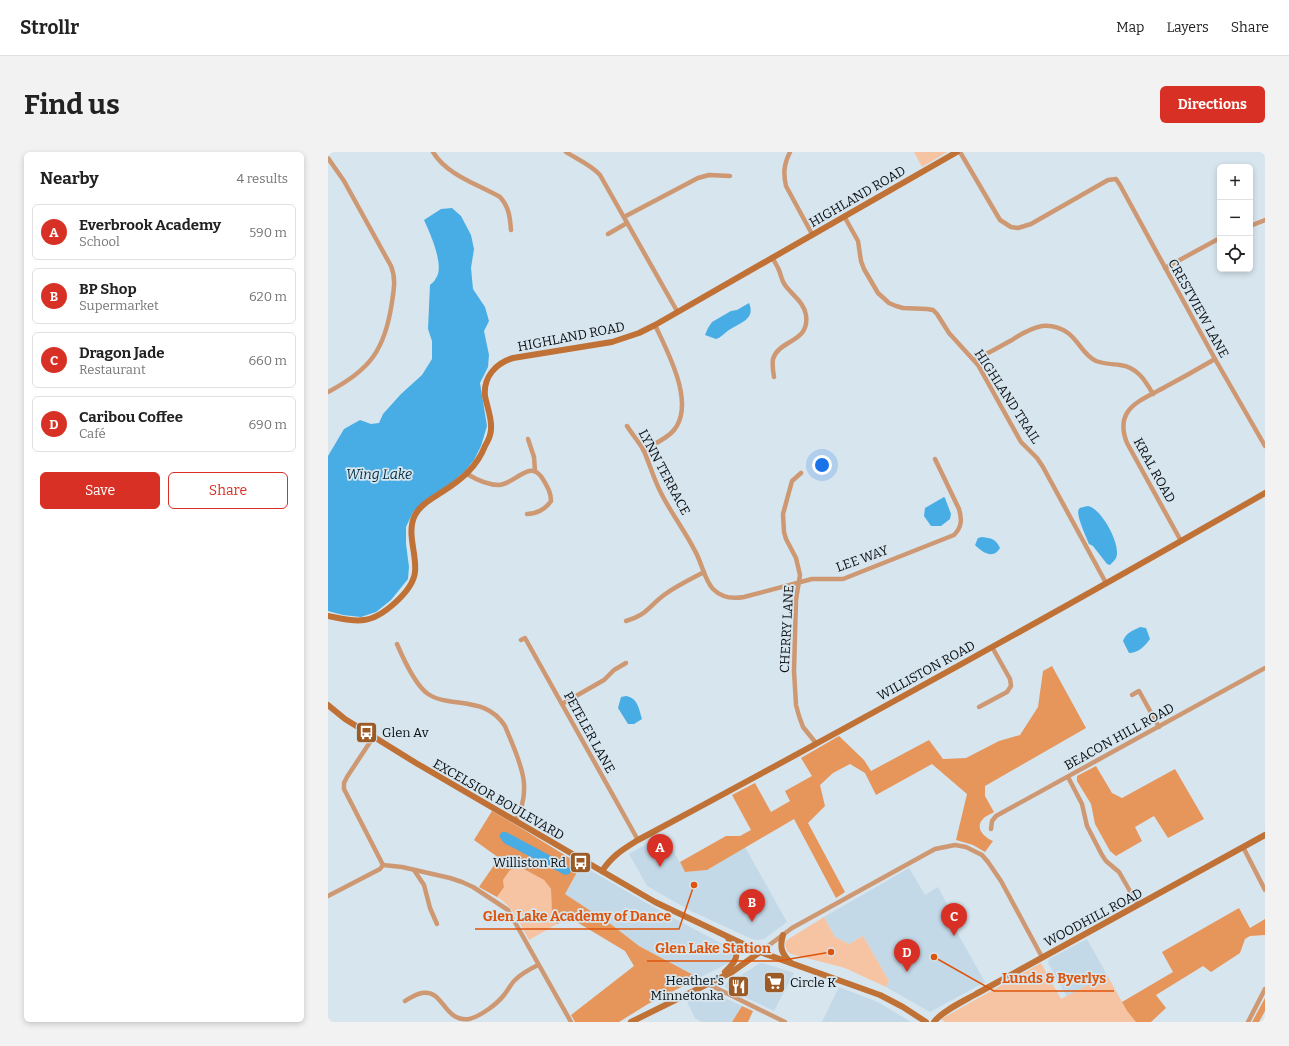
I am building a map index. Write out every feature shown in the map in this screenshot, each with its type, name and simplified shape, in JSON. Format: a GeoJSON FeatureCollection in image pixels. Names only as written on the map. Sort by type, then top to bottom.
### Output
{"type":"FeatureCollection","features":[{"type":"Feature","properties":{"kind":"main road","name":"HIGHLAND ROAD"},"geometry":{"type":"LineString","coordinates":[[328,616],[354,620],[369,619],[379,615],[400,598],[412,582],[415,572],[411,531],[414,516],[429,501],[467,474],[480,458],[491,430],[491,422],[485,396],[486,388],[490,374],[500,364],[513,358],[612,342],[639,333],[957,152]]}},
{"type":"Feature","properties":{"kind":"main road","name":"WILLISTON ROAD"},"geometry":{"type":"LineString","coordinates":[[602,871],[611,858],[638,840],[992,647],[1265,493]]}},
{"type":"Feature","properties":{"kind":"main road","name":"EXCELSIOR BOULEVARD"},"geometry":{"type":"LineString","coordinates":[[328,705],[345,719],[416,763],[667,909],[760,952],[880,995],[903,1007],[926,1022]]}},
{"type":"Feature","properties":{"kind":"main road","name":"WOODHILL ROAD"},"geometry":{"type":"LineString","coordinates":[[934,1022],[952,1008],[1042,957],[1265,835]]}},
{"type":"Feature","properties":{"kind":"main road"},"geometry":{"type":"LineString","coordinates":[[783,935],[781,950],[792,964]]}},
{"type":"Feature","properties":{"kind":"main road"},"geometry":{"type":"LineString","coordinates":[[719,978],[734,964],[736,958],[736,950],[728,937]]}},
{"type":"Feature","properties":{"kind":"main road"},"geometry":{"type":"LineString","coordinates":[[631,1022],[732,972],[760,952]]}},
{"type":"Feature","properties":{"kind":"street"},"geometry":{"type":"LineString","coordinates":[[433,152],[449,170],[500,197],[508,209],[511,230]]}},
{"type":"Feature","properties":{"kind":"street"},"geometry":{"type":"LineString","coordinates":[[566,152],[587,164],[600,175],[677,311]]}},
{"type":"Feature","properties":{"kind":"street"},"geometry":{"type":"LineString","coordinates":[[790,152],[784,169],[786,186],[812,234]]}},
{"type":"Feature","properties":{"kind":"street","name":"CRESTVIEW LANE"},"geometry":{"type":"LineString","coordinates":[[960,152],[1000,220],[1011,227],[1018,228],[1031,224],[1108,180],[1116,180],[1265,446]]}},
{"type":"Feature","properties":{"kind":"street"},"geometry":{"type":"LineString","coordinates":[[328,158],[344,181],[391,266],[395,280],[390,319],[381,346],[373,358],[353,378],[328,392]]}},
{"type":"Feature","properties":{"kind":"street"},"geometry":{"type":"LineString","coordinates":[[624,218],[698,178],[709,175],[730,176]]}},
{"type":"Feature","properties":{"kind":"street","name":"HIGHLAND TRAIL"},"geometry":{"type":"LineString","coordinates":[[844,216],[858,240],[861,261],[864,269],[883,298],[889,303],[903,308],[927,308],[933,310],[949,333],[974,360],[1021,442],[1037,458],[1043,467],[1106,582]]}},
{"type":"Feature","properties":{"kind":"street"},"geometry":{"type":"LineString","coordinates":[[1253,225],[1265,220]]}},
{"type":"Feature","properties":{"kind":"street"},"geometry":{"type":"LineString","coordinates":[[608,234],[627,223]]}},
{"type":"Feature","properties":{"kind":"street"},"geometry":{"type":"LineString","coordinates":[[1165,268],[1217,240]]}},
{"type":"Feature","properties":{"kind":"street"},"geometry":{"type":"LineString","coordinates":[[772,257],[778,268],[782,281],[803,307],[806,314],[806,322],[803,332],[780,350],[774,357],[772,363],[774,377]]}},
{"type":"Feature","properties":{"kind":"street"},"geometry":{"type":"LineString","coordinates":[[643,450],[670,434],[679,423],[682,410],[681,394],[676,375],[655,325]]}},
{"type":"Feature","properties":{"kind":"street"},"geometry":{"type":"LineString","coordinates":[[974,360],[1028,331],[1044,326],[1052,326],[1060,328],[1074,337],[1082,350],[1094,360],[1101,363],[1126,366],[1138,372],[1153,394]]}},
{"type":"Feature","properties":{"kind":"street","name":"KRAL ROAD"},"geometry":{"type":"LineString","coordinates":[[1181,541],[1127,443],[1124,436],[1124,420],[1133,406],[1215,359]]}},
{"type":"Feature","properties":{"kind":"street","name":"LYNN TERRACE"},"geometry":{"type":"LineString","coordinates":[[627,426],[643,450],[660,492],[668,507],[695,550]]}},
{"type":"Feature","properties":{"kind":"street"},"geometry":{"type":"LineString","coordinates":[[528,439],[534,457],[535,471]]}},
{"type":"Feature","properties":{"kind":"street","name":"LEE WAY"},"geometry":{"type":"LineString","coordinates":[[695,550],[708,582],[720,594],[728,597],[744,597],[812,579],[843,579],[854,575],[954,535],[960,526],[961,515],[935,459]]}},
{"type":"Feature","properties":{"kind":"street"},"geometry":{"type":"LineString","coordinates":[[467,474],[483,482],[499,485],[504,484],[528,471],[535,471],[541,475],[550,490],[551,501],[535,513],[527,514]]}},
{"type":"Feature","properties":{"kind":"street","name":"CHERRY LANE"},"geometry":{"type":"LineString","coordinates":[[801,473],[792,481],[783,514],[784,532],[798,565],[800,574],[796,600],[794,671],[795,699],[803,727],[816,743]]}},
{"type":"Feature","properties":{"kind":"street"},"geometry":{"type":"LineString","coordinates":[[626,621],[635,619],[644,614],[666,593],[704,572]]}},
{"type":"Feature","properties":{"kind":"street","name":"PETELER LANE"},"geometry":{"type":"LineString","coordinates":[[521,640],[525,638],[638,840]]}},
{"type":"Feature","properties":{"kind":"street"},"geometry":{"type":"LineString","coordinates":[[397,644],[416,681],[427,694],[435,698],[487,708],[500,719],[505,726],[524,777],[525,796],[521,810],[515,821]]}},
{"type":"Feature","properties":{"kind":"street"},"geometry":{"type":"LineString","coordinates":[[979,707],[1007,692],[1011,686],[1010,679],[992,647]]}},
{"type":"Feature","properties":{"kind":"street"},"geometry":{"type":"LineString","coordinates":[[562,704],[604,680],[614,670],[626,663]]}},
{"type":"Feature","properties":{"kind":"street","name":"BEACON HILL ROAD"},"geometry":{"type":"LineString","coordinates":[[991,829],[992,821],[996,816],[1265,668]]}},
{"type":"Feature","properties":{"kind":"street"},"geometry":{"type":"LineString","coordinates":[[1132,695],[1139,691],[1159,726]]}},
{"type":"Feature","properties":{"kind":"street"},"geometry":{"type":"LineString","coordinates":[[374,736],[347,777],[344,783],[344,789],[383,865]]}},
{"type":"Feature","properties":{"kind":"street"},"geometry":{"type":"LineString","coordinates":[[1068,777],[1082,804],[1087,826],[1102,855],[1106,861],[1119,872],[1138,905]]}},
{"type":"Feature","properties":{"kind":"street"},"geometry":{"type":"LineString","coordinates":[[760,952],[792,928],[935,849],[955,845],[966,847],[982,855],[988,862],[1001,881],[1042,957]]}},
{"type":"Feature","properties":{"kind":"street"},"geometry":{"type":"LineString","coordinates":[[1243,847],[1265,890]]}},
{"type":"Feature","properties":{"kind":"street"},"geometry":{"type":"LineString","coordinates":[[383,865],[414,870],[462,882],[473,887],[508,910],[571,1022]]}},
{"type":"Feature","properties":{"kind":"street"},"geometry":{"type":"LineString","coordinates":[[328,896],[380,869],[383,865]]}},
{"type":"Feature","properties":{"kind":"street"},"geometry":{"type":"LineString","coordinates":[[414,870],[424,885],[430,908],[437,924]]}},
{"type":"Feature","properties":{"kind":"street"},"geometry":{"type":"LineString","coordinates":[[405,1001],[422,993],[428,993],[437,998],[448,1013],[461,1020],[468,1019],[493,1006],[500,1000],[515,980],[538,965]]}},
{"type":"Feature","properties":{"kind":"street"},"geometry":{"type":"LineString","coordinates":[[708,984],[785,1022]]}},
{"type":"Feature","properties":{"kind":"street"},"geometry":{"type":"LineString","coordinates":[[1248,1022],[1265,988]]}},
{"type":"Feature","properties":{"kind":"shaded area"},"geometry":{"type":"Polygon","coordinates":[[[914,152],[947,152],[922,167],[914,152]]]}},
{"type":"Feature","properties":{"kind":"shaded area"},"geometry":{"type":"Polygon","coordinates":[[[1052,666],[1086,728],[985,786],[985,796],[994,812],[984,818],[980,826],[980,829],[984,835],[993,841],[985,852],[973,845],[956,840],[967,794],[932,764],[876,795],[865,773],[850,764],[833,773],[820,785],[825,806],[808,823],[845,892],[836,898],[794,819],[707,870],[685,872],[680,862],[726,836],[740,836],[751,830],[732,795],[755,783],[771,812],[790,801],[785,791],[812,776],[801,758],[839,736],[864,760],[871,771],[929,740],[943,759],[966,758],[999,741],[1020,735],[1038,707],[1043,671],[1052,666]]]}},
{"type":"Feature","properties":{"kind":"shaded area"},"geometry":{"type":"Polygon","coordinates":[[[1096,766],[1112,793],[1122,798],[1175,769],[1204,819],[1168,838],[1154,816],[1135,827],[1142,841],[1116,856],[1110,851],[1095,824],[1091,804],[1077,781],[1077,776],[1096,766]]]}},
{"type":"Feature","properties":{"kind":"shaded area"},"geometry":{"type":"Polygon","coordinates":[[[492,811],[581,865],[565,894],[612,925],[639,946],[699,978],[648,1004],[619,1022],[575,1022],[571,1015],[634,966],[625,951],[570,918],[557,924],[552,916],[551,889],[544,880],[520,867],[510,870],[503,880],[504,887],[497,897],[479,887],[499,858],[474,840],[492,811]]]}},
{"type":"Feature","properties":{"kind":"shaded area"},"geometry":{"type":"Polygon","coordinates":[[[664,834],[685,872],[707,870],[745,847],[787,922],[764,939],[752,939],[691,911],[647,886],[629,854],[664,834]]]}},
{"type":"Feature","properties":{"kind":"shaded area"},"geometry":{"type":"Polygon","coordinates":[[[581,865],[664,913],[730,948],[733,952],[732,960],[699,978],[639,946],[612,925],[565,894],[581,865]]]}},
{"type":"Feature","properties":{"kind":"shaded area"},"geometry":{"type":"Polygon","coordinates":[[[520,867],[544,880],[551,889],[552,916],[557,924],[529,940],[512,910],[497,897],[504,887],[503,880],[510,870],[520,867]]]}},
{"type":"Feature","properties":{"kind":"shaded area"},"geometry":{"type":"Polygon","coordinates":[[[909,868],[925,895],[938,887],[948,906],[945,911],[985,982],[930,1012],[886,987],[889,981],[863,936],[849,944],[835,937],[824,917],[909,868]]]}},
{"type":"Feature","properties":{"kind":"shaded area"},"geometry":{"type":"Polygon","coordinates":[[[1239,908],[1250,928],[1265,919],[1265,935],[1250,936],[1245,939],[1240,953],[1211,972],[1203,966],[1156,995],[1166,1008],[1151,1022],[1136,1022],[1122,1002],[1173,972],[1162,952],[1239,908]]]}},
{"type":"Feature","properties":{"kind":"shaded area"},"geometry":{"type":"Polygon","coordinates":[[[824,917],[835,937],[849,944],[863,936],[889,981],[886,987],[845,968],[791,954],[787,951],[785,943],[787,940],[824,917]]]}},
{"type":"Feature","properties":{"kind":"shaded area"},"geometry":{"type":"Polygon","coordinates":[[[1087,939],[1107,975],[1067,997],[1048,963],[1049,959],[1087,939]]]}},
{"type":"Feature","properties":{"kind":"shaded area"},"geometry":{"type":"Polygon","coordinates":[[[760,963],[794,973],[774,1011],[726,988],[725,986],[727,983],[760,963]]]}},
{"type":"Feature","properties":{"kind":"shaded area"},"geometry":{"type":"Polygon","coordinates":[[[1041,963],[1061,999],[1107,975],[1127,1011],[1136,1022],[945,1022],[941,1019],[1041,963]]]}},
{"type":"Feature","properties":{"kind":"shaded area"},"geometry":{"type":"Polygon","coordinates":[[[839,987],[878,1002],[911,1022],[822,1022],[839,987]]]}},
{"type":"Feature","properties":{"kind":"shaded area"},"geometry":{"type":"Polygon","coordinates":[[[710,991],[742,1006],[732,1022],[702,1022],[695,1018],[687,1002],[710,991]]]}},
{"type":"Feature","properties":{"kind":"shaded area"},"geometry":{"type":"Polygon","coordinates":[[[1265,998],[1265,1011],[1259,1022],[1252,1022],[1265,998]]]}},
{"type":"Feature","properties":{"kind":"shaded area"},"geometry":{"type":"Polygon","coordinates":[[[742,1006],[753,1011],[748,1022],[732,1022],[742,1006]]]}},
{"type":"Feature","properties":{"kind":"water","name":"Wing Lake"},"geometry":{"type":"Polygon","coordinates":[[[452,208],[461,216],[471,235],[474,249],[471,268],[473,289],[485,307],[489,321],[484,331],[489,355],[488,367],[480,383],[487,426],[481,446],[474,460],[465,471],[451,483],[424,501],[413,512],[406,527],[406,544],[409,567],[408,579],[391,600],[376,612],[361,617],[343,615],[328,611],[328,456],[344,429],[360,420],[371,424],[379,423],[383,414],[401,394],[422,375],[432,359],[432,341],[428,329],[430,285],[436,279],[439,266],[436,249],[424,220],[441,209],[452,208]]]}},
{"type":"Feature","properties":{"kind":"water"},"geometry":{"type":"Polygon","coordinates":[[[749,303],[751,308],[749,317],[742,323],[716,339],[705,335],[712,322],[749,303]]]}},
{"type":"Feature","properties":{"kind":"water"},"geometry":{"type":"Polygon","coordinates":[[[944,497],[951,514],[950,519],[941,526],[931,526],[924,516],[925,508],[944,497]]]}},
{"type":"Feature","properties":{"kind":"water"},"geometry":{"type":"Polygon","coordinates":[[[1088,506],[1099,513],[1113,536],[1117,552],[1116,558],[1110,565],[1107,564],[1093,546],[1089,544],[1082,526],[1078,512],[1081,507],[1088,506]]]}},
{"type":"Feature","properties":{"kind":"water"},"geometry":{"type":"Polygon","coordinates":[[[982,537],[993,540],[997,543],[1000,548],[997,552],[994,554],[988,554],[975,545],[978,538],[982,537]]]}},
{"type":"Feature","properties":{"kind":"water"},"geometry":{"type":"Polygon","coordinates":[[[1140,627],[1146,628],[1150,639],[1141,649],[1129,653],[1123,641],[1124,638],[1132,631],[1140,627]]]}},
{"type":"Feature","properties":{"kind":"water"},"geometry":{"type":"Polygon","coordinates":[[[621,697],[630,697],[636,702],[640,711],[642,719],[634,724],[628,724],[618,708],[621,697]]]}},
{"type":"Feature","properties":{"kind":"water"},"geometry":{"type":"Polygon","coordinates":[[[502,832],[506,832],[566,864],[571,871],[569,874],[565,875],[504,843],[499,836],[502,832]]]}},
{"type":"Feature","properties":{"kind":"place","name":"Glen Av"},"geometry":{"type":"Point","coordinates":[366,732]}},
{"type":"Feature","properties":{"kind":"place","name":"Williston Rd"},"geometry":{"type":"Point","coordinates":[581,862]}},
{"type":"Feature","properties":{"kind":"place","name":"Everbrook Academy"},"geometry":{"type":"Point","coordinates":[660,867]}},
{"type":"Feature","properties":{"kind":"place","name":"Glen Lake Academy of Dance"},"geometry":{"type":"Point","coordinates":[694,885]}},
{"type":"Feature","properties":{"kind":"place","name":"BP Shop"},"geometry":{"type":"Point","coordinates":[752,922]}},
{"type":"Feature","properties":{"kind":"place","name":"Dragon Jade"},"geometry":{"type":"Point","coordinates":[954,936]}},
{"type":"Feature","properties":{"kind":"place","name":"Glen Lake Station"},"geometry":{"type":"Point","coordinates":[831,952]}},
{"type":"Feature","properties":{"kind":"place","name":"Lunds & Byerlys"},"geometry":{"type":"Point","coordinates":[934,957]}},
{"type":"Feature","properties":{"kind":"place","name":"Caribou Coffee"},"geometry":{"type":"Point","coordinates":[907,972]}},
{"type":"Feature","properties":{"kind":"place","name":"Circle K"},"geometry":{"type":"Point","coordinates":[774,982]}},
{"type":"Feature","properties":{"kind":"place","name":"Heather's Minnetonka"},"geometry":{"type":"Point","coordinates":[739,987]}}]}
